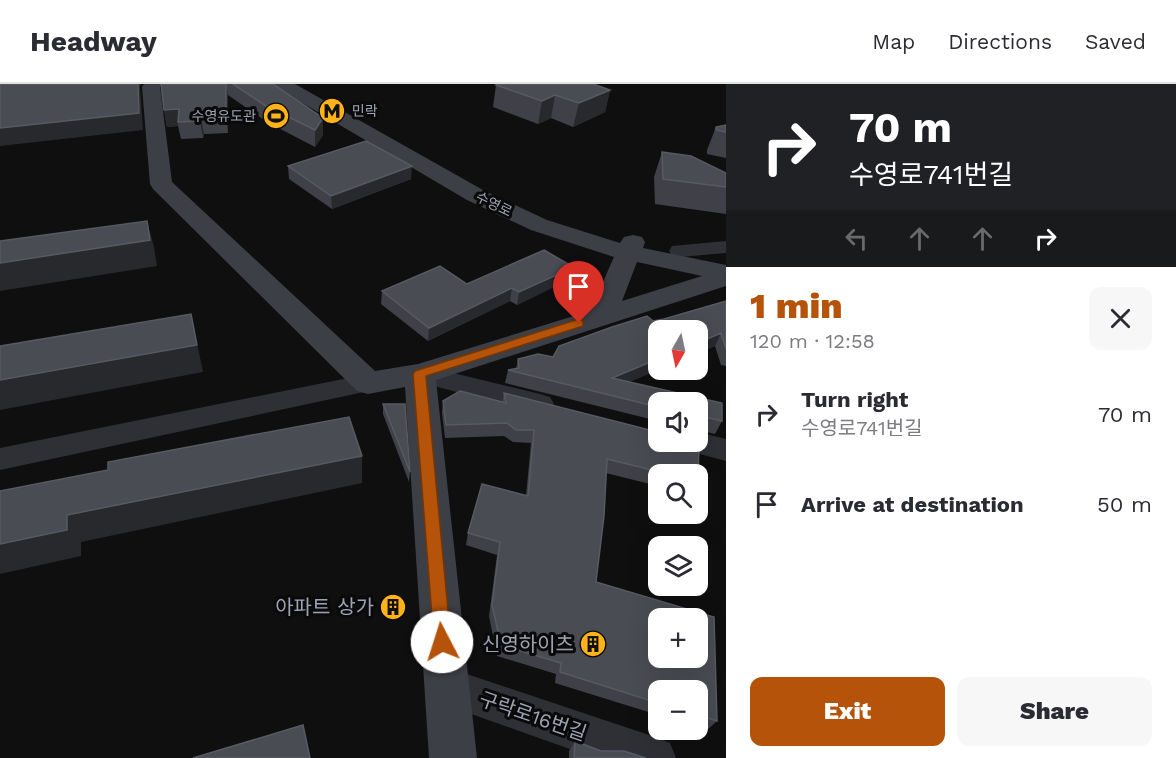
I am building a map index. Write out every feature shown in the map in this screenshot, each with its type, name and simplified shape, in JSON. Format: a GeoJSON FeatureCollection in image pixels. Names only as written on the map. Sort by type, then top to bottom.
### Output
{"type":"FeatureCollection","features":[{"type":"Feature","properties":{"kind":"street"},"geometry":{"type":"LineString","coordinates":[[153,84],[151,87],[161,184],[368,383]]}},
{"type":"Feature","properties":{"kind":"street","name":"수영로"},"geometry":{"type":"LineString","coordinates":[[284,84],[501,208],[560,233],[631,247],[680,251],[726,260]]}},
{"type":"Feature","properties":{"kind":"street","name":"수영로"},"geometry":{"type":"LineString","coordinates":[[302,84],[519,203],[631,247],[726,275]]}},
{"type":"Feature","properties":{"kind":"street"},"geometry":{"type":"LineString","coordinates":[[602,316],[631,247]]}},
{"type":"Feature","properties":{"kind":"street"},"geometry":{"type":"LineString","coordinates":[[680,251],[726,247]]}},
{"type":"Feature","properties":{"kind":"street"},"geometry":{"type":"LineString","coordinates":[[0,459],[420,374],[726,275]]}},
{"type":"Feature","properties":{"kind":"street"},"geometry":{"type":"LineString","coordinates":[[420,374],[568,410]]}},
{"type":"Feature","properties":{"kind":"street"},"geometry":{"type":"LineString","coordinates":[[420,374],[453,758]]}},
{"type":"Feature","properties":{"kind":"street"},"geometry":{"type":"LineString","coordinates":[[708,445],[726,450]]}},
{"type":"Feature","properties":{"kind":"street","name":"구락로16번길"},"geometry":{"type":"LineString","coordinates":[[446,686],[655,758]]}},
{"type":"Feature","properties":{"kind":"building"},"geometry":{"type":"Polygon","coordinates":[[[0,84],[138,84],[139,113],[0,128],[0,84]]]}},
{"type":"Feature","properties":{"kind":"building"},"geometry":{"type":"Polygon","coordinates":[[[161,84],[226,84],[226,116],[201,117],[200,121],[178,122],[179,109],[164,110],[161,84]]]}},
{"type":"Feature","properties":{"kind":"building"},"geometry":{"type":"Polygon","coordinates":[[[233,84],[273,84],[323,118],[315,130],[266,106],[233,84]]]}},
{"type":"Feature","properties":{"kind":"building"},"geometry":{"type":"Polygon","coordinates":[[[593,84],[610,90],[579,103],[555,95],[542,101],[496,85],[593,84]]]}},
{"type":"Feature","properties":{"kind":"building"},"geometry":{"type":"Polygon","coordinates":[[[726,125],[726,132],[716,130],[716,127],[726,125]]]}},
{"type":"Feature","properties":{"kind":"building"},"geometry":{"type":"Polygon","coordinates":[[[366,141],[412,166],[331,196],[288,166],[366,141]]]}},
{"type":"Feature","properties":{"kind":"building"},"geometry":{"type":"Polygon","coordinates":[[[662,152],[691,156],[726,173],[726,187],[663,179],[662,152]]]}},
{"type":"Feature","properties":{"kind":"building"},"geometry":{"type":"Polygon","coordinates":[[[147,221],[150,240],[0,263],[0,241],[147,221]]]}},
{"type":"Feature","properties":{"kind":"building"},"geometry":{"type":"Polygon","coordinates":[[[544,250],[568,264],[564,266],[570,269],[519,292],[512,288],[429,328],[382,291],[440,266],[467,284],[544,250]]]}},
{"type":"Feature","properties":{"kind":"building"},"geometry":{"type":"Polygon","coordinates":[[[726,301],[726,349],[721,333],[708,339],[708,320],[658,320],[726,301]]]}},
{"type":"Feature","properties":{"kind":"building"},"geometry":{"type":"Polygon","coordinates":[[[191,314],[197,345],[0,380],[0,346],[191,314]]]}},
{"type":"Feature","properties":{"kind":"building"},"geometry":{"type":"Polygon","coordinates":[[[647,316],[652,320],[648,320],[648,363],[612,378],[674,392],[648,392],[648,405],[508,370],[519,368],[518,359],[538,354],[553,357],[559,346],[647,316]]]}},
{"type":"Feature","properties":{"kind":"building"},"geometry":{"type":"Polygon","coordinates":[[[460,391],[506,403],[504,393],[648,429],[648,452],[699,452],[698,464],[648,464],[648,469],[607,459],[604,516],[596,582],[684,608],[648,608],[648,668],[708,668],[708,615],[714,617],[717,721],[708,718],[708,680],[648,680],[648,700],[560,672],[561,663],[501,645],[492,605],[500,542],[468,533],[482,484],[528,496],[534,430],[516,430],[507,423],[446,425],[443,401],[460,391]]]}},
{"type":"Feature","properties":{"kind":"building"},"geometry":{"type":"Polygon","coordinates":[[[708,400],[722,403],[722,421],[708,418],[708,400]]]}},
{"type":"Feature","properties":{"kind":"building"},"geometry":{"type":"Polygon","coordinates":[[[383,404],[405,404],[410,472],[383,404]]]}},
{"type":"Feature","properties":{"kind":"building"},"geometry":{"type":"Polygon","coordinates":[[[349,417],[362,456],[67,515],[67,530],[0,544],[0,491],[108,470],[108,462],[349,417]]]}},
{"type":"Feature","properties":{"kind":"building"},"geometry":{"type":"Polygon","coordinates":[[[303,725],[310,758],[193,758],[303,725]]]}},
{"type":"Feature","properties":{"kind":"building"},"geometry":{"type":"Polygon","coordinates":[[[575,741],[601,751],[624,751],[646,758],[574,758],[575,741]]]}},
{"type":"Feature","properties":{"kind":"place","name":"민락"},"geometry":{"type":"Point","coordinates":[332,111]}},
{"type":"Feature","properties":{"kind":"place","name":"수영유도관"},"geometry":{"type":"Point","coordinates":[276,116]}},
{"type":"Feature","properties":{"kind":"place","name":"아파트 상가"},"geometry":{"type":"Point","coordinates":[393,607]}},
{"type":"Feature","properties":{"kind":"place","name":"신영하이츠"},"geometry":{"type":"Point","coordinates":[593,644]}},
{"type":"Feature","properties":{"kind":"route"},"geometry":{"type":"LineString","coordinates":[[442,642],[420,374],[579,323]]}}]}
